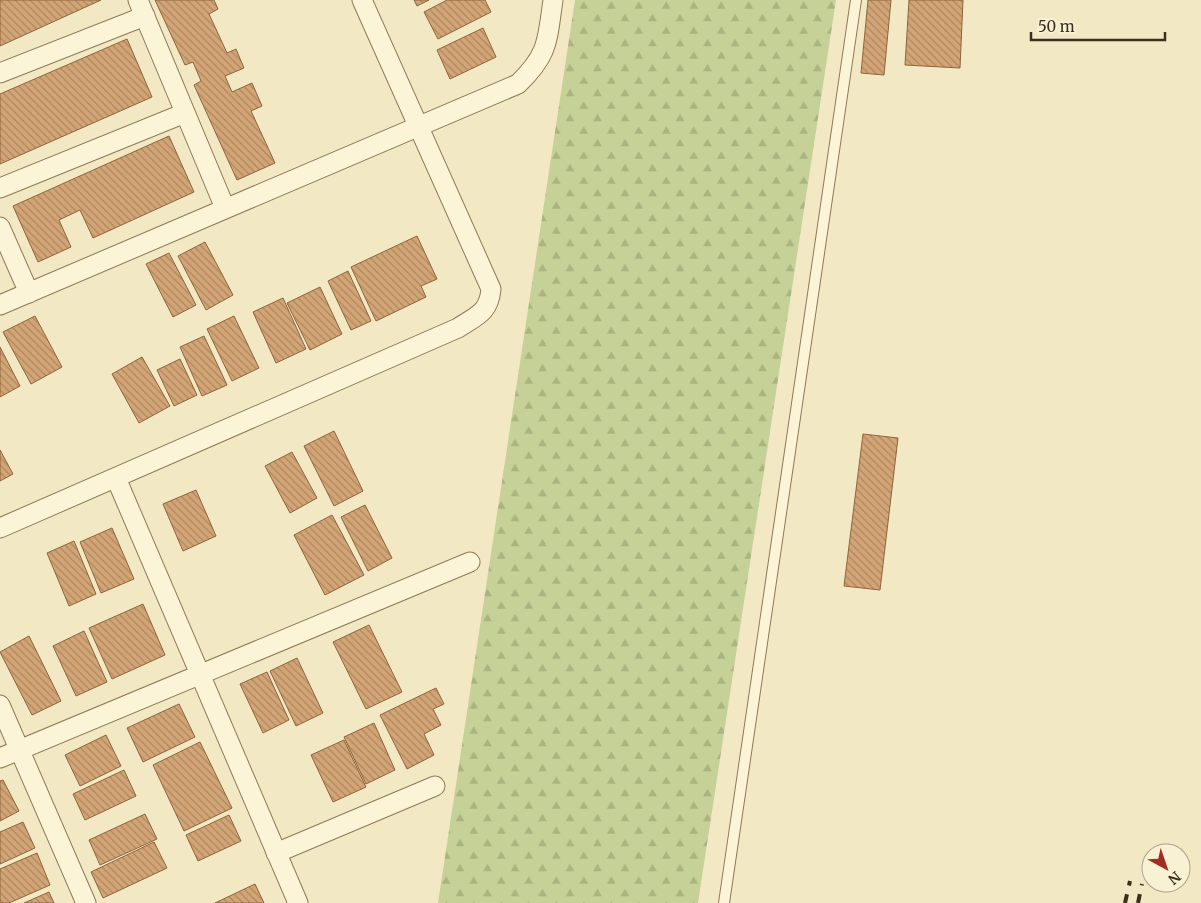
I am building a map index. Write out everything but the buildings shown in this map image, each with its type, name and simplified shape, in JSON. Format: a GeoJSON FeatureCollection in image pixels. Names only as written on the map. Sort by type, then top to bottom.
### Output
{"type":"FeatureCollection","features":[{"type":"Feature","properties":{"kind":"street"},"geometry":{"type":"LineString","coordinates":[[0,528],[458,328],[485,310],[490,300],[491,289],[362,0]]}},
{"type":"Feature","properties":{"kind":"street"},"geometry":{"type":"LineString","coordinates":[[0,305],[418,125],[518,84],[534,68],[546,47],[553,0]]}},
{"type":"Feature","properties":{"kind":"street"},"geometry":{"type":"LineString","coordinates":[[0,73],[141,8],[225,208]]}},
{"type":"Feature","properties":{"kind":"street"},"geometry":{"type":"LineString","coordinates":[[0,188],[185,113]]}},
{"type":"Feature","properties":{"kind":"street"},"geometry":{"type":"LineString","coordinates":[[0,227],[29,292]]}},
{"type":"Feature","properties":{"kind":"street"},"geometry":{"type":"LineString","coordinates":[[116,478],[298,903]]}},
{"type":"Feature","properties":{"kind":"street"},"geometry":{"type":"LineString","coordinates":[[0,758],[470,562]]}},
{"type":"Feature","properties":{"kind":"street"},"geometry":{"type":"LineString","coordinates":[[0,705],[86,903]]}},
{"type":"Feature","properties":{"kind":"street"},"geometry":{"type":"LineString","coordinates":[[276,853],[435,786]]}},
{"type":"Feature","properties":{"kind":"lane"},"geometry":{"type":"LineString","coordinates":[[724,903],[856,0]]}},
{"type":"Feature","properties":{"kind":"green space"},"geometry":{"type":"Polygon","coordinates":[[[575,0],[836,0],[698,903],[438,903],[575,0]]]}},
{"type":"Feature","properties":{"kind":"railway"},"geometry":{"type":"LineString","coordinates":[[1125,903],[1130,881]]}},
{"type":"Feature","properties":{"kind":"railway"},"geometry":{"type":"LineString","coordinates":[[1138,903],[1141,889]]}}]}
